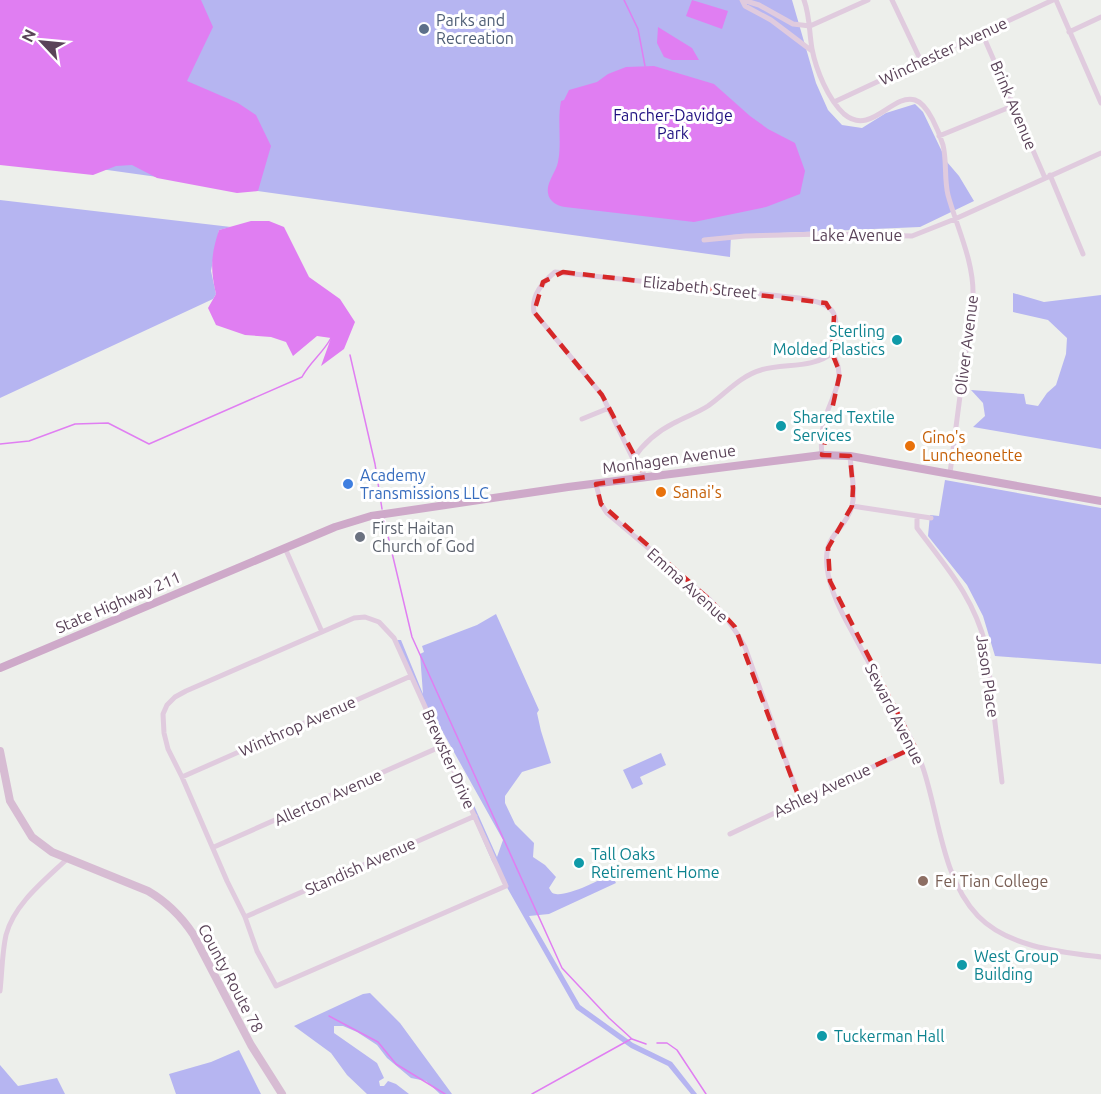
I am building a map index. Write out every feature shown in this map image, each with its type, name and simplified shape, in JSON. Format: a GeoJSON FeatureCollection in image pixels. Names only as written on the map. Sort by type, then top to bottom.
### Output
{"type":"FeatureCollection","features":[{"type":"Feature","properties":{"kind":"main road","name":"Monhagen Avenue"},"geometry":{"type":"LineString","coordinates":[[247,564],[335,527],[371,516],[822,455],[850,456],[1101,501]]}},
{"type":"Feature","properties":{"kind":"main road","name":"State Highway 211"},"geometry":{"type":"LineString","coordinates":[[0,668],[247,564]]}},
{"type":"Feature","properties":{"kind":"street"},"geometry":{"type":"LineString","coordinates":[[743,0],[759,5],[793,24],[810,26],[868,0]]}},
{"type":"Feature","properties":{"kind":"street"},"geometry":{"type":"LineString","coordinates":[[743,0],[745,6],[771,20],[812,51]]}},
{"type":"Feature","properties":{"kind":"street"},"geometry":{"type":"LineString","coordinates":[[804,0],[810,26],[812,51],[834,102]]}},
{"type":"Feature","properties":{"kind":"street"},"geometry":{"type":"LineString","coordinates":[[892,0],[921,61]]}},
{"type":"Feature","properties":{"kind":"street"},"geometry":{"type":"LineString","coordinates":[[1054,0],[1101,103]]}},
{"type":"Feature","properties":{"kind":"street","name":"Winchester Avenue"},"geometry":{"type":"LineString","coordinates":[[834,102],[1054,0]]}},
{"type":"Feature","properties":{"kind":"street"},"geometry":{"type":"LineString","coordinates":[[1069,32],[1101,17]]}},
{"type":"Feature","properties":{"kind":"street","name":"Brink Avenue"},"geometry":{"type":"LineString","coordinates":[[982,33],[1083,254]]}},
{"type":"Feature","properties":{"kind":"street","name":"Oliver Avenue"},"geometry":{"type":"LineString","coordinates":[[834,102],[846,115],[860,120],[877,116],[907,99],[915,100],[929,112],[943,145],[947,187],[974,281],[950,473]]}},
{"type":"Feature","properties":{"kind":"street"},"geometry":{"type":"LineString","coordinates":[[939,136],[1015,105]]}},
{"type":"Feature","properties":{"kind":"street","name":"Lake Avenue"},"geometry":{"type":"LineString","coordinates":[[704,240],[745,236],[822,234],[912,236],[1101,153]]}},
{"type":"Feature","properties":{"kind":"street","name":"Elizabeth Street"},"geometry":{"type":"LineString","coordinates":[[609,408],[602,395],[534,312],[536,294],[543,282],[555,272],[799,298],[826,303],[833,311],[835,335],[832,352]]}},
{"type":"Feature","properties":{"kind":"street"},"geometry":{"type":"LineString","coordinates":[[633,459],[642,446],[672,424],[704,409],[751,374],[763,369],[826,358],[832,352],[839,363],[840,373],[823,427],[822,455]]}},
{"type":"Feature","properties":{"kind":"street"},"geometry":{"type":"LineString","coordinates":[[582,419],[609,408],[633,459],[646,477]]}},
{"type":"Feature","properties":{"kind":"street"},"geometry":{"type":"LineString","coordinates":[[850,456],[852,506],[931,518]]}},
{"type":"Feature","properties":{"kind":"street","name":"Emma Avenue"},"geometry":{"type":"LineString","coordinates":[[596,484],[607,513],[723,611],[735,627],[745,647],[800,800]]}},
{"type":"Feature","properties":{"kind":"street","name":"Seward Avenue"},"geometry":{"type":"LineString","coordinates":[[852,506],[846,520],[833,534],[828,548],[827,562],[830,581],[850,628],[915,747],[926,779],[946,856],[961,890],[977,915],[999,932],[1015,939],[1062,951],[1101,957]]}},
{"type":"Feature","properties":{"kind":"street","name":"Jason Place"},"geometry":{"type":"LineString","coordinates":[[917,517],[917,528],[963,588],[982,631],[986,646],[1002,782]]}},
{"type":"Feature","properties":{"kind":"street"},"geometry":{"type":"LineString","coordinates":[[285,549],[322,632]]}},
{"type":"Feature","properties":{"kind":"street","name":"Brewster Drive"},"geometry":{"type":"LineString","coordinates":[[365,617],[379,622],[394,638],[411,676],[506,886],[276,986],[257,951],[245,917],[168,749],[164,734],[163,714],[167,705],[175,697],[186,691],[354,618],[365,617]]}},
{"type":"Feature","properties":{"kind":"street","name":"Winthrop Avenue"},"geometry":{"type":"LineString","coordinates":[[182,777],[411,676]]}},
{"type":"Feature","properties":{"kind":"street","name":"Allerton Avenue"},"geometry":{"type":"LineString","coordinates":[[213,847],[442,746]]}},
{"type":"Feature","properties":{"kind":"street","name":"Ashley Avenue"},"geometry":{"type":"LineString","coordinates":[[730,834],[915,747]]}},
{"type":"Feature","properties":{"kind":"street","name":"County Route 78"},"geometry":{"type":"LineString","coordinates":[[0,751],[10,801],[32,837],[44,847],[67,859],[148,891],[162,899],[182,918],[193,934],[251,1045],[282,1094]]}},
{"type":"Feature","properties":{"kind":"street","name":"Standish Avenue"},"geometry":{"type":"LineString","coordinates":[[245,917],[475,816]]}},
{"type":"Feature","properties":{"kind":"street"},"geometry":{"type":"LineString","coordinates":[[0,991],[8,928],[24,902],[67,859]]}},
{"type":"Feature","properties":{"kind":"highlighted area"},"geometry":{"type":"Polygon","coordinates":[[[563,272],[826,303],[834,316],[832,353],[840,373],[822,455],[850,456],[853,488],[852,506],[828,548],[830,581],[915,747],[800,800],[735,627],[710,600],[601,504],[596,484],[646,477],[602,395],[534,312],[543,282],[563,272]]]}},
{"type":"Feature","properties":{"kind":"green space","name":"Fancher-Davidge Park"},"geometry":{"type":"Polygon","coordinates":[[[0,0],[792,0],[816,83],[828,110],[842,125],[862,128],[886,113],[915,104],[923,112],[947,162],[959,176],[974,201],[920,227],[731,235],[730,257],[0,155],[0,0]]]}},
{"type":"Feature","properties":{"kind":"green space"},"geometry":{"type":"Polygon","coordinates":[[[0,200],[231,227],[219,230],[211,271],[216,294],[213,299],[0,398],[0,200]]]}},
{"type":"Feature","properties":{"kind":"green space"},"geometry":{"type":"Polygon","coordinates":[[[1013,293],[1044,302],[1101,295],[1101,449],[973,427],[985,416],[983,403],[971,390],[1024,394],[1026,404],[1038,406],[1056,385],[1066,354],[1067,338],[1048,320],[1013,312],[1013,293]]]}},
{"type":"Feature","properties":{"kind":"green space"},"geometry":{"type":"Polygon","coordinates":[[[945,480],[1101,508],[1101,664],[995,656],[983,616],[967,585],[928,536],[930,515],[939,516],[945,480]]]}},
{"type":"Feature","properties":{"kind":"green space"},"geometry":{"type":"Polygon","coordinates":[[[496,614],[539,710],[537,713],[541,731],[551,763],[522,772],[505,796],[505,803],[515,824],[534,843],[533,857],[545,865],[556,877],[549,888],[555,894],[568,893],[611,873],[616,883],[549,914],[529,916],[580,1005],[633,1043],[672,1062],[697,1094],[691,1094],[668,1066],[631,1048],[576,1009],[492,861],[396,640],[401,640],[423,694],[420,654],[424,652],[422,646],[477,625],[496,614]],[[435,718],[497,857],[503,840],[435,718]]]}},
{"type":"Feature","properties":{"kind":"green space"},"geometry":{"type":"Polygon","coordinates":[[[661,753],[666,765],[640,777],[643,784],[632,789],[623,770],[661,753]]]}},
{"type":"Feature","properties":{"kind":"green space"},"geometry":{"type":"Polygon","coordinates":[[[370,993],[400,1023],[452,1094],[440,1094],[426,1081],[411,1078],[387,1058],[377,1045],[357,1032],[343,1026],[334,1026],[334,1033],[377,1063],[384,1078],[379,1081],[380,1086],[384,1086],[388,1081],[409,1094],[367,1094],[347,1075],[331,1053],[294,1026],[363,994],[370,993]]]}},
{"type":"Feature","properties":{"kind":"green space"},"geometry":{"type":"Polygon","coordinates":[[[239,1050],[261,1094],[176,1094],[169,1074],[211,1062],[239,1050]]]}},
{"type":"Feature","properties":{"kind":"green space"},"geometry":{"type":"Polygon","coordinates":[[[0,1065],[18,1086],[57,1078],[65,1094],[0,1094],[0,1065]]]}},
{"type":"Feature","properties":{"kind":"shaded area"},"geometry":{"type":"Polygon","coordinates":[[[0,0],[201,0],[213,27],[187,81],[238,103],[256,115],[271,146],[258,191],[237,193],[157,178],[132,165],[116,166],[93,175],[0,165],[0,0]]]}},
{"type":"Feature","properties":{"kind":"shaded area"},"geometry":{"type":"Polygon","coordinates":[[[692,0],[728,11],[722,29],[686,16],[692,0]]]}},
{"type":"Feature","properties":{"kind":"shaded area"},"geometry":{"type":"Polygon","coordinates":[[[658,27],[692,48],[699,60],[672,60],[664,57],[657,43],[658,27]]]}},
{"type":"Feature","properties":{"kind":"shaded area"},"geometry":{"type":"Polygon","coordinates":[[[654,66],[714,84],[750,116],[768,129],[795,143],[805,171],[800,194],[766,207],[694,222],[565,207],[552,201],[548,189],[558,162],[561,101],[564,100],[569,90],[597,82],[608,74],[626,67],[654,66]]]}},
{"type":"Feature","properties":{"kind":"shaded area"},"geometry":{"type":"Polygon","coordinates":[[[251,221],[269,221],[284,227],[309,277],[340,299],[355,322],[344,349],[321,366],[331,338],[317,336],[293,356],[286,342],[271,337],[245,335],[216,325],[208,308],[216,294],[212,262],[219,230],[251,221]]]}},
{"type":"Feature","properties":{"kind":"waterway"},"geometry":{"type":"LineString","coordinates":[[624,0],[638,29],[645,66]]}},
{"type":"Feature","properties":{"kind":"waterway"},"geometry":{"type":"LineString","coordinates":[[0,444],[29,441],[75,424],[108,423],[149,444],[302,377],[331,338]]}},
{"type":"Feature","properties":{"kind":"waterway"},"geometry":{"type":"LineString","coordinates":[[350,355],[375,464],[382,509]]}},
{"type":"Feature","properties":{"kind":"waterway"},"geometry":{"type":"LineString","coordinates":[[384,519],[412,637],[562,968],[632,1039],[646,1044]]}},
{"type":"Feature","properties":{"kind":"waterway"},"geometry":{"type":"LineString","coordinates":[[329,1016],[378,1042],[396,1064],[445,1094]]}},
{"type":"Feature","properties":{"kind":"waterway"},"geometry":{"type":"LineString","coordinates":[[532,1094],[631,1039]]}},
{"type":"Feature","properties":{"kind":"waterway"},"geometry":{"type":"LineString","coordinates":[[657,1043],[667,1043],[677,1050],[706,1094]]}},
{"type":"Feature","properties":{"kind":"place","name":"Parks and Recreation"},"geometry":{"type":"Point","coordinates":[424,29]}},
{"type":"Feature","properties":{"kind":"place","name":"Sterling Molded Plastics"},"geometry":{"type":"Point","coordinates":[897,340]}},
{"type":"Feature","properties":{"kind":"place","name":"Shared Textile Services"},"geometry":{"type":"Point","coordinates":[781,426]}},
{"type":"Feature","properties":{"kind":"place","name":"Gino's Luncheonette"},"geometry":{"type":"Point","coordinates":[910,446]}},
{"type":"Feature","properties":{"kind":"place","name":"Academy Transmissions LLC"},"geometry":{"type":"Point","coordinates":[348,484]}},
{"type":"Feature","properties":{"kind":"place","name":"Sanai's"},"geometry":{"type":"Point","coordinates":[661,492]}},
{"type":"Feature","properties":{"kind":"place","name":"First Haitan Church of God"},"geometry":{"type":"Point","coordinates":[360,537]}},
{"type":"Feature","properties":{"kind":"place","name":"Tall Oaks Retirement Home"},"geometry":{"type":"Point","coordinates":[579,863]}},
{"type":"Feature","properties":{"kind":"place","name":"Fei Tian College"},"geometry":{"type":"Point","coordinates":[923,881]}},
{"type":"Feature","properties":{"kind":"place","name":"West Group Building"},"geometry":{"type":"Point","coordinates":[962,965]}},
{"type":"Feature","properties":{"kind":"place","name":"Tuckerman Hall"},"geometry":{"type":"Point","coordinates":[822,1036]}}]}
